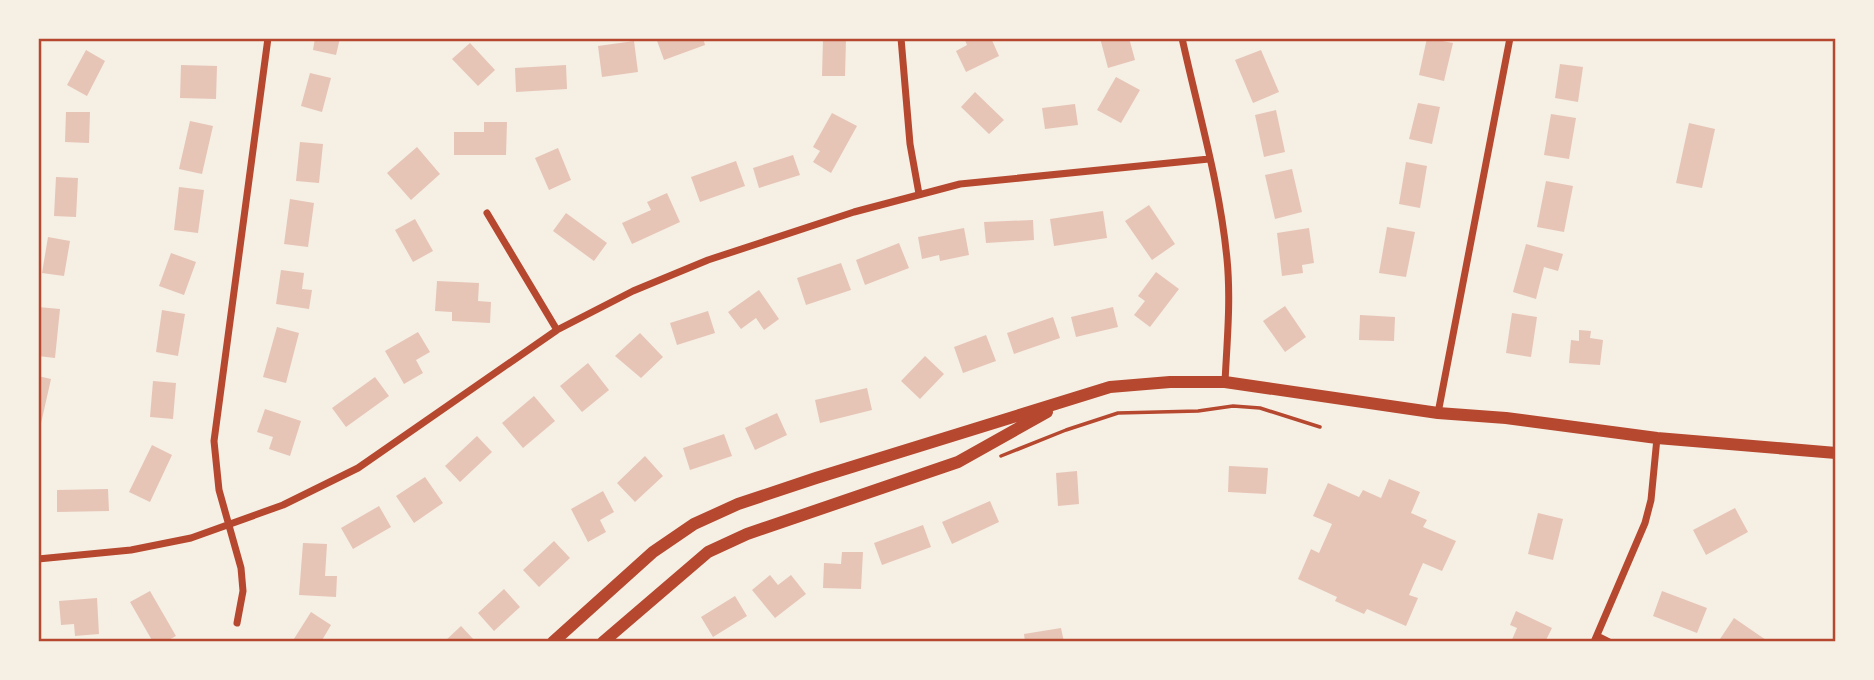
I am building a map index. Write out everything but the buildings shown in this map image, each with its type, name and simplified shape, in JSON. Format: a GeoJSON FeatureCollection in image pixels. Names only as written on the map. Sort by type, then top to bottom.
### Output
{"type":"FeatureCollection","features":[{"type":"Feature","properties":{"kind":"main road"},"geometry":{"type":"LineString","coordinates":[[553,642],[653,552],[694,524],[738,503],[1110,387],[1170,382],[1225,382],[1438,413],[1506,418],[1657,438],[1836,453]]}},
{"type":"Feature","properties":{"kind":"main road"},"geometry":{"type":"LineString","coordinates":[[603,642],[708,552],[747,534],[958,462],[1065,401]]}},
{"type":"Feature","properties":{"kind":"street"},"geometry":{"type":"LineString","coordinates":[[237,623],[243,591],[241,568],[216,472],[216,412],[268,38]]}},
{"type":"Feature","properties":{"kind":"street"},"geometry":{"type":"LineString","coordinates":[[901,38],[910,144],[919,194]]}},
{"type":"Feature","properties":{"kind":"street"},"geometry":{"type":"LineString","coordinates":[[1182,38],[1209,159],[1227,258],[1229,300],[1225,382]]}},
{"type":"Feature","properties":{"kind":"street"},"geometry":{"type":"LineString","coordinates":[[1438,413],[1510,38]]}},
{"type":"Feature","properties":{"kind":"street"},"geometry":{"type":"LineString","coordinates":[[38,559],[131,550],[191,538],[284,505],[358,468],[557,330],[633,291],[708,260],[919,194],[982,181],[1209,159]]}},
{"type":"Feature","properties":{"kind":"street"},"geometry":{"type":"LineString","coordinates":[[487,213],[557,330]]}},
{"type":"Feature","properties":{"kind":"street"},"geometry":{"type":"LineString","coordinates":[[1609,642],[1596,639],[1645,523],[1651,499],[1657,438]]}},
{"type":"Feature","properties":{"kind":"path"},"geometry":{"type":"LineString","coordinates":[[1000,457],[1066,430],[1118,413],[1198,411],[1233,406],[1260,408],[1320,427]]}}]}
